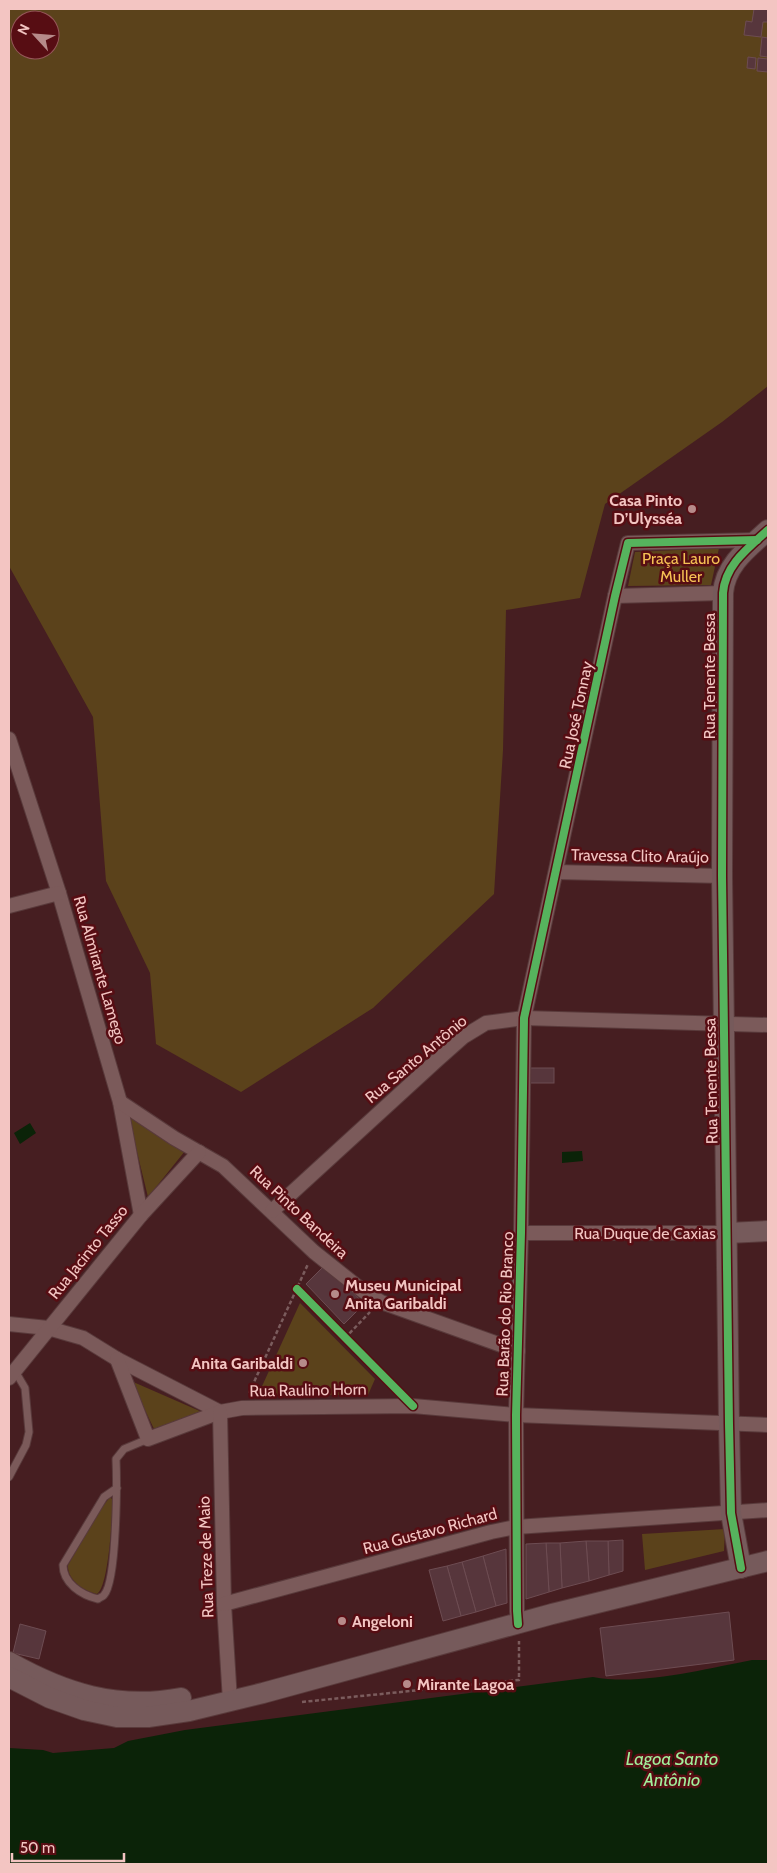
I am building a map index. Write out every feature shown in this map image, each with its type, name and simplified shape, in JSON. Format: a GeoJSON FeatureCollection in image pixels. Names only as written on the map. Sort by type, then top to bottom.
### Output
{"type":"FeatureCollection","features":[{"type":"Feature","properties":{"kind":"street","name":"Rua Tenente Bessa"},"geometry":{"type":"LineString","coordinates":[[740,1561],[731,1513],[729,1424],[722,876],[723,594],[726,575],[763,535]]}},
{"type":"Feature","properties":{"kind":"street","name":"Rua José Tonnay"},"geometry":{"type":"LineString","coordinates":[[524,1018],[615,596],[628,544],[763,535]]}},
{"type":"Feature","properties":{"kind":"street"},"geometry":{"type":"LineString","coordinates":[[615,596],[723,594]]}},
{"type":"Feature","properties":{"kind":"street","name":"Rua Almirante Lamego"},"geometry":{"type":"LineString","coordinates":[[9,739],[59,893],[120,1102],[141,1215]]}},
{"type":"Feature","properties":{"kind":"street","name":"Travessa Clito Araújo"},"geometry":{"type":"LineString","coordinates":[[556,872],[722,876]]}},
{"type":"Feature","properties":{"kind":"street"},"geometry":{"type":"LineString","coordinates":[[9,906],[59,893]]}},
{"type":"Feature","properties":{"kind":"street","name":"Rua Santo Antônio"},"geometry":{"type":"LineString","coordinates":[[272,1211],[463,1037],[486,1023],[524,1018],[768,1025]]}},
{"type":"Feature","properties":{"kind":"street","name":"Rua Barão do Rio Branco"},"geometry":{"type":"LineString","coordinates":[[518,1617],[516,1415],[524,1018]]}},
{"type":"Feature","properties":{"kind":"street","name":"Rua Pinto Bandeira"},"geometry":{"type":"LineString","coordinates":[[120,1102],[198,1152],[224,1166],[314,1252],[352,1283],[380,1302],[518,1351]]}},
{"type":"Feature","properties":{"kind":"street","name":"Rua Jacinto Tasso"},"geometry":{"type":"LineString","coordinates":[[12,1374],[141,1215],[198,1152]]}},
{"type":"Feature","properties":{"kind":"street","name":"Rua Duque de Caxias"},"geometry":{"type":"LineString","coordinates":[[521,1233],[728,1233],[768,1230]]}},
{"type":"Feature","properties":{"kind":"street"},"geometry":{"type":"LineString","coordinates":[[9,1324],[48,1328],[83,1338],[117,1359],[220,1412]]}},
{"type":"Feature","properties":{"kind":"street"},"geometry":{"type":"LineString","coordinates":[[117,1359],[148,1439]]}},
{"type":"Feature","properties":{"kind":"street","name":"Rua Raulino Horn"},"geometry":{"type":"LineString","coordinates":[[148,1439],[220,1412],[242,1408],[413,1406],[516,1415],[768,1424]]}},
{"type":"Feature","properties":{"kind":"street","name":"Rua Treze de Maio"},"geometry":{"type":"LineString","coordinates":[[220,1412],[224,1604],[230,1695]]}},
{"type":"Feature","properties":{"kind":"street","name":"Rua Gustavo Richard"},"geometry":{"type":"LineString","coordinates":[[224,1604],[491,1532],[516,1527],[768,1510]]}},
{"type":"Feature","properties":{"kind":"street"},"geometry":{"type":"LineString","coordinates":[[9,1677],[50,1698],[84,1710],[117,1716],[148,1717],[189,1711],[230,1695],[518,1617],[740,1561],[768,1547]]}},
{"type":"Feature","properties":{"kind":"street"},"geometry":{"type":"LineString","coordinates":[[740,1561],[768,1561]]}},
{"type":"Feature","properties":{"kind":"street"},"geometry":{"type":"LineString","coordinates":[[9,1662],[41,1680],[60,1688],[97,1698],[138,1704],[230,1695]]}},
{"type":"Feature","properties":{"kind":"lane"},"geometry":{"type":"LineString","coordinates":[[9,1477],[26,1445],[29,1432],[25,1388],[12,1374]]}},
{"type":"Feature","properties":{"kind":"lane"},"geometry":{"type":"LineString","coordinates":[[117,1488],[104,1497],[67,1556],[64,1564],[63,1573],[68,1582],[90,1597],[98,1599],[105,1595],[108,1588],[117,1517],[117,1488],[116,1459],[118,1454],[124,1449],[148,1439]]}},
{"type":"Feature","properties":{"kind":"path"},"geometry":{"type":"LineString","coordinates":[[242,1408],[314,1252]]}},
{"type":"Feature","properties":{"kind":"path"},"geometry":{"type":"LineString","coordinates":[[297,1289],[413,1406]]}},
{"type":"Feature","properties":{"kind":"path"},"geometry":{"type":"LineString","coordinates":[[345,1338],[380,1302]]}},
{"type":"Feature","properties":{"kind":"path"},"geometry":{"type":"LineString","coordinates":[[302,1702],[519,1680],[518,1617]]}},
{"type":"Feature","properties":{"kind":"green space"},"geometry":{"type":"Polygon","coordinates":[[[9,9],[768,9],[768,386],[722,422],[605,504],[580,598],[506,610],[503,750],[494,894],[373,1008],[241,1092],[156,1044],[150,973],[106,881],[93,717],[9,566],[9,9]]]}},
{"type":"Feature","properties":{"kind":"green space","name":"Praça Lauro Muller"},"geometry":{"type":"Polygon","coordinates":[[[719,548],[711,585],[628,586],[635,552],[719,548]]]}},
{"type":"Feature","properties":{"kind":"green space"},"geometry":{"type":"Polygon","coordinates":[[[128,1115],[160,1137],[185,1151],[148,1197],[128,1115]]]}},
{"type":"Feature","properties":{"kind":"green space"},"geometry":{"type":"Polygon","coordinates":[[[300,1303],[375,1379],[368,1395],[258,1395],[300,1303]]]}},
{"type":"Feature","properties":{"kind":"green space"},"geometry":{"type":"Polygon","coordinates":[[[131,1381],[202,1412],[156,1433],[131,1381]]]}},
{"type":"Feature","properties":{"kind":"green space"},"geometry":{"type":"Polygon","coordinates":[[[110,1497],[113,1500],[107,1565],[101,1588],[97,1594],[87,1590],[73,1580],[68,1570],[68,1565],[100,1510],[110,1497]]]}},
{"type":"Feature","properties":{"kind":"green space"},"geometry":{"type":"Polygon","coordinates":[[[725,1529],[724,1551],[645,1570],[642,1534],[725,1529]]]}},
{"type":"Feature","properties":{"kind":"water"},"geometry":{"type":"Polygon","coordinates":[[[30,1123],[36,1133],[20,1144],[14,1133],[30,1123]]]}},
{"type":"Feature","properties":{"kind":"water"},"geometry":{"type":"Polygon","coordinates":[[[582,1151],[583,1161],[562,1163],[562,1152],[582,1151]]]}},
{"type":"Feature","properties":{"kind":"water","name":"Lagoa Santo Antônio"},"geometry":{"type":"Polygon","coordinates":[[[752,1660],[768,1660],[768,1864],[9,1864],[9,1748],[43,1750],[53,1753],[114,1748],[128,1741],[185,1730],[593,1677],[611,1679],[652,1678],[752,1660]]]}},
{"type":"Feature","properties":{"kind":"building"},"geometry":{"type":"Polygon","coordinates":[[[754,9],[768,9],[768,22],[763,22],[761,37],[744,35],[746,21],[752,22],[754,9]]]}},
{"type":"Feature","properties":{"kind":"building"},"geometry":{"type":"Polygon","coordinates":[[[762,37],[768,38],[768,57],[760,56],[762,37]]]}},
{"type":"Feature","properties":{"kind":"building"},"geometry":{"type":"Polygon","coordinates":[[[748,57],[756,58],[755,69],[747,68],[748,57]]]}},
{"type":"Feature","properties":{"kind":"building"},"geometry":{"type":"Polygon","coordinates":[[[758,58],[768,59],[768,72],[757,71],[758,58]]]}},
{"type":"Feature","properties":{"kind":"building"},"geometry":{"type":"Polygon","coordinates":[[[530,1068],[554,1068],[554,1083],[530,1083],[530,1068]]]}},
{"type":"Feature","properties":{"kind":"building","name":"Museu Municipal Anita Garibaldi"},"geometry":{"type":"Polygon","coordinates":[[[326,1264],[364,1304],[344,1324],[306,1284],[326,1264]]]}},
{"type":"Feature","properties":{"kind":"building"},"geometry":{"type":"Polygon","coordinates":[[[623,1540],[623,1571],[609,1575],[608,1541],[623,1540]]]}},
{"type":"Feature","properties":{"kind":"building"},"geometry":{"type":"Polygon","coordinates":[[[586,1541],[608,1541],[609,1575],[589,1581],[586,1541]]]}},
{"type":"Feature","properties":{"kind":"building"},"geometry":{"type":"Polygon","coordinates":[[[586,1541],[589,1581],[562,1588],[560,1543],[586,1541]]]}},
{"type":"Feature","properties":{"kind":"building"},"geometry":{"type":"Polygon","coordinates":[[[546,1543],[560,1543],[562,1588],[549,1592],[546,1543]]]}},
{"type":"Feature","properties":{"kind":"building"},"geometry":{"type":"Polygon","coordinates":[[[546,1543],[549,1592],[526,1599],[526,1544],[546,1543]]]}},
{"type":"Feature","properties":{"kind":"building"},"geometry":{"type":"Polygon","coordinates":[[[506,1549],[507,1603],[496,1606],[483,1556],[506,1549]]]}},
{"type":"Feature","properties":{"kind":"building"},"geometry":{"type":"Polygon","coordinates":[[[483,1556],[496,1606],[476,1612],[462,1562],[483,1556]]]}},
{"type":"Feature","properties":{"kind":"building"},"geometry":{"type":"Polygon","coordinates":[[[462,1562],[476,1612],[461,1616],[447,1566],[462,1562]]]}},
{"type":"Feature","properties":{"kind":"building"},"geometry":{"type":"Polygon","coordinates":[[[447,1566],[461,1616],[443,1621],[429,1570],[447,1566]]]}},
{"type":"Feature","properties":{"kind":"building"},"geometry":{"type":"Polygon","coordinates":[[[729,1612],[734,1660],[606,1676],[600,1628],[729,1612]]]}},
{"type":"Feature","properties":{"kind":"building"},"geometry":{"type":"Polygon","coordinates":[[[20,1624],[46,1631],[39,1659],[13,1653],[20,1624]]]}},
{"type":"Feature","properties":{"kind":"cycle path"},"geometry":{"type":"LineString","coordinates":[[741,1568],[731,1513],[729,1424],[722,876],[723,593],[728,574],[733,566],[746,550],[768,530]]}},
{"type":"Feature","properties":{"kind":"cycle path"},"geometry":{"type":"LineString","coordinates":[[518,1624],[516,1415],[524,1018],[615,596],[628,543],[757,540]]}},
{"type":"Feature","properties":{"kind":"cycle path"},"geometry":{"type":"LineString","coordinates":[[297,1289],[413,1406]]}},
{"type":"Feature","properties":{"kind":"place","name":"Casa Pinto D’Ulysséa"},"geometry":{"type":"Point","coordinates":[692,509]}},
{"type":"Feature","properties":{"kind":"place","name":"Museu Municipal Anita Garibaldi"},"geometry":{"type":"Point","coordinates":[335,1294]}},
{"type":"Feature","properties":{"kind":"place","name":"Anita Garibaldi"},"geometry":{"type":"Point","coordinates":[303,1363]}},
{"type":"Feature","properties":{"kind":"place","name":"Angeloni"},"geometry":{"type":"Point","coordinates":[342,1621]}},
{"type":"Feature","properties":{"kind":"place","name":"Mirante Lagoa"},"geometry":{"type":"Point","coordinates":[407,1684]}}]}
